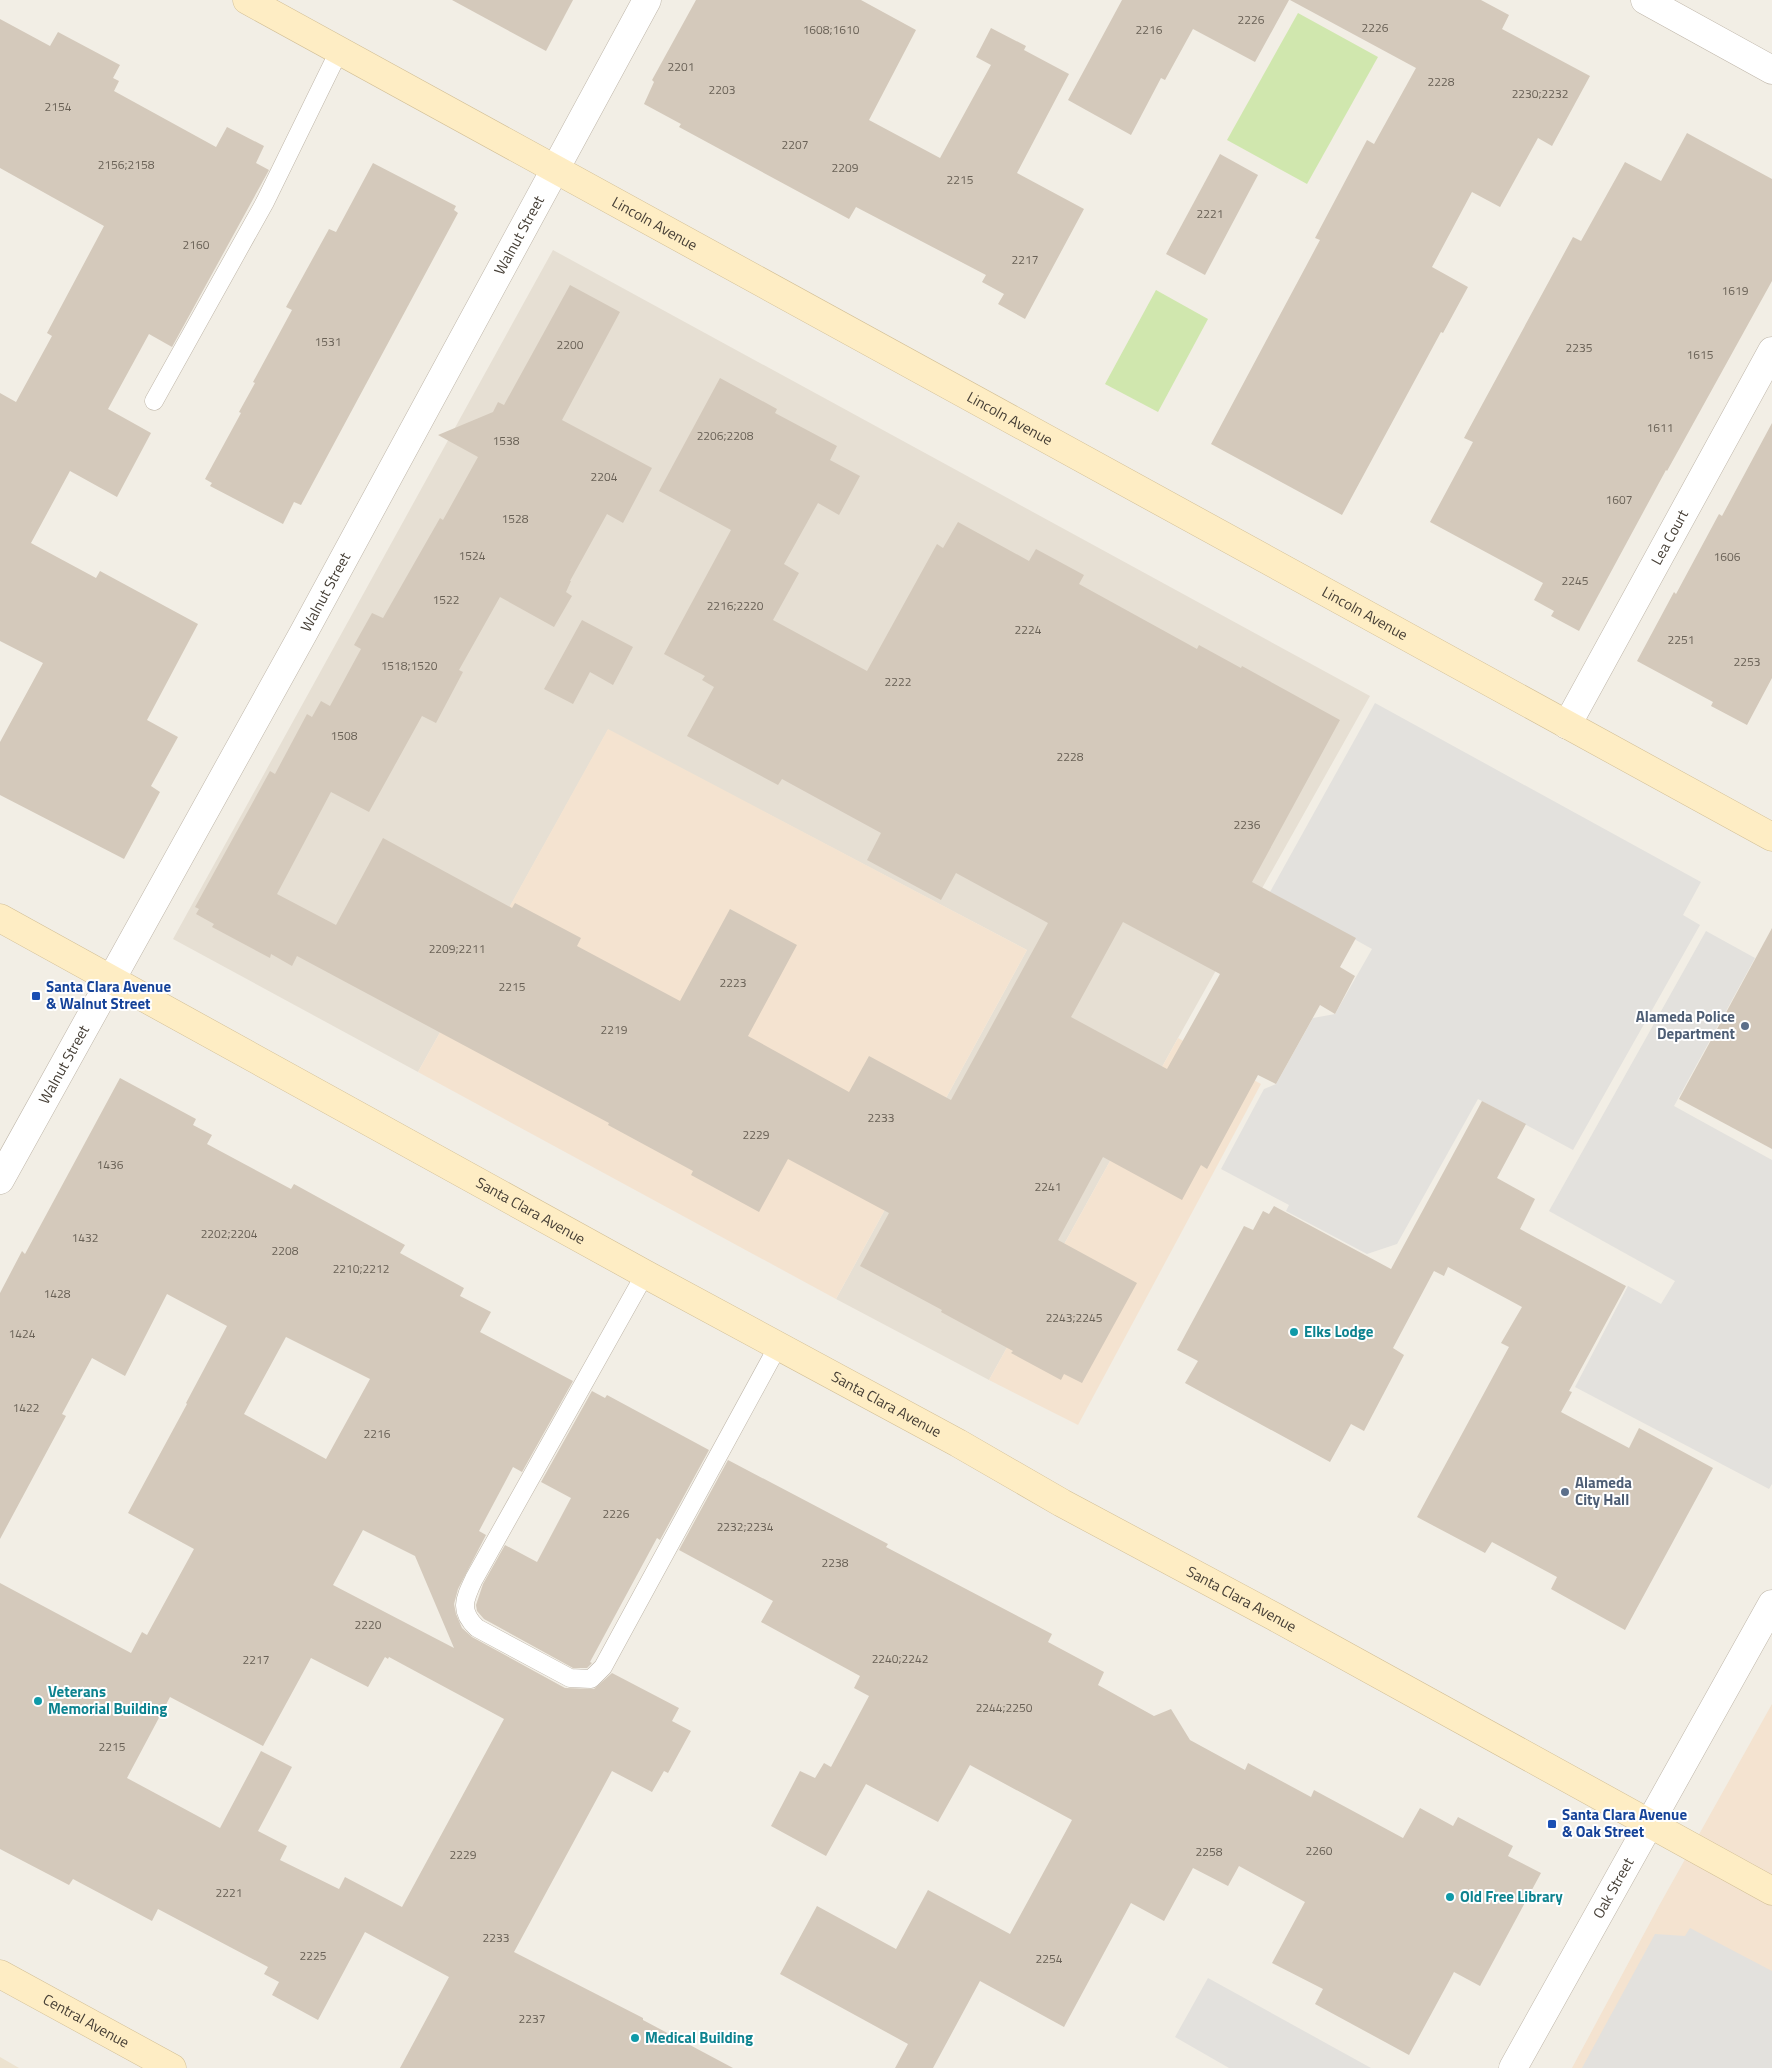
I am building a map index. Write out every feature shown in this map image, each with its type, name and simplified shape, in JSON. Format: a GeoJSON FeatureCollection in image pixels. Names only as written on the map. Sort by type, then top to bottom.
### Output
{"type":"FeatureCollection","features":[{"type":"Feature","properties":{"kind":"street","name":"Lincoln Avenue"},"geometry":{"type":"LineString","coordinates":[[247,0],[1772,837]]}},
{"type":"Feature","properties":{"kind":"street","name":"Walnut Street"},"geometry":{"type":"LineString","coordinates":[[0,1180],[110,978],[304,632],[647,0]]}},
{"type":"Feature","properties":{"kind":"street"},"geometry":{"type":"LineString","coordinates":[[1645,0],[1772,70]]}},
{"type":"Feature","properties":{"kind":"street","name":"Lea Court"},"geometry":{"type":"LineString","coordinates":[[1567,725],[1772,350]]}},
{"type":"Feature","properties":{"kind":"street","name":"Santa Clara Avenue"},"geometry":{"type":"LineString","coordinates":[[0,918],[645,1274],[958,1443],[1062,1503],[1284,1622],[1772,1891]]}},
{"type":"Feature","properties":{"kind":"street","name":"Oak Street"},"geometry":{"type":"LineString","coordinates":[[1513,2068],[1772,1604]]}},
{"type":"Feature","properties":{"kind":"street","name":"Central Avenue"},"geometry":{"type":"LineString","coordinates":[[0,1974],[172,2068]]}},
{"type":"Feature","properties":{"kind":"lane"},"geometry":{"type":"LineString","coordinates":[[154,401],[265,202],[339,51]]}},
{"type":"Feature","properties":{"kind":"lane"},"geometry":{"type":"LineString","coordinates":[[645,1274],[468,1592],[465,1605],[467,1619],[477,1628],[502,1642],[570,1678],[591,1679],[603,1667],[778,1346]]}},
{"type":"Feature","properties":{"kind":"shaded area"},"geometry":{"type":"Polygon","coordinates":[[[553,250],[1370,696],[989,1380],[836,1299],[1027,950],[608,730],[418,1072],[173,939],[553,250]]]}},
{"type":"Feature","properties":{"kind":"shaded area"},"geometry":{"type":"Polygon","coordinates":[[[1375,703],[1701,882],[1683,915],[1700,925],[1573,1150],[1478,1099],[1397,1244],[1367,1254],[1286,1211],[1289,1205],[1221,1169],[1264,1089],[1276,1084],[1313,1018],[1335,1014],[1372,949],[1270,892],[1375,703]]]}},
{"type":"Feature","properties":{"kind":"shaded area"},"geometry":{"type":"Polygon","coordinates":[[[608,729],[1027,950],[836,1299],[418,1072],[608,729]]]}},
{"type":"Feature","properties":{"kind":"shaded area"},"geometry":{"type":"Polygon","coordinates":[[[1706,931],[1755,958],[1674,1106],[1772,1160],[1772,1484],[1769,1489],[1575,1387],[1628,1286],[1661,1304],[1675,1281],[1549,1211],[1706,931]]]}},
{"type":"Feature","properties":{"kind":"shaded area"},"geometry":{"type":"Polygon","coordinates":[[[1178,1038],[1261,1084],[1078,1425],[989,1380],[1178,1038]]]}},
{"type":"Feature","properties":{"kind":"shaded area"},"geometry":{"type":"Polygon","coordinates":[[[1772,1704],[1772,2068],[1572,2068],[1660,1904],[1772,1704]]]}},
{"type":"Feature","properties":{"kind":"shaded area"},"geometry":{"type":"Polygon","coordinates":[[[1690,1928],[1772,1971],[1772,2068],[1582,2068],[1655,1934],[1685,1936],[1690,1928]]]}},
{"type":"Feature","properties":{"kind":"shaded area"},"geometry":{"type":"Polygon","coordinates":[[[1208,1978],[1371,2068],[1229,2068],[1175,2037],[1208,1978]]]}},
{"type":"Feature","properties":{"kind":"shaded area"},"geometry":{"type":"Polygon","coordinates":[[[0,2057],[19,2068],[0,2068],[0,2057]]]}},
{"type":"Feature","properties":{"kind":"green space"},"geometry":{"type":"Polygon","coordinates":[[[1298,13],[1378,57],[1307,184],[1227,140],[1298,13]]]}},
{"type":"Feature","properties":{"kind":"green space"},"geometry":{"type":"Polygon","coordinates":[[[1156,290],[1208,319],[1158,412],[1105,384],[1156,290]]]}},
{"type":"Feature","properties":{"kind":"building"},"geometry":{"type":"Polygon","coordinates":[[[452,0],[573,0],[546,51],[452,0]]]}},
{"type":"Feature","properties":{"kind":"building"},"geometry":{"type":"Polygon","coordinates":[[[696,0],[861,0],[916,30],[869,120],[940,158],[991,65],[976,57],[991,28],[1026,46],[1024,50],[1069,74],[1017,173],[1084,209],[1025,319],[998,304],[1004,294],[982,282],[986,275],[856,207],[849,219],[679,127],[681,124],[644,104],[654,82],[652,80],[696,0]]]}},
{"type":"Feature","properties":{"kind":"building"},"geometry":{"type":"Polygon","coordinates":[[[1122,0],[1289,0],[1255,62],[1193,29],[1165,80],[1161,78],[1131,135],[1068,100],[1122,0]]]}},
{"type":"Feature","properties":{"kind":"building"},"geometry":{"type":"Polygon","coordinates":[[[1290,0],[1481,0],[1509,15],[1502,29],[1590,76],[1552,146],[1538,138],[1500,207],[1472,192],[1432,267],[1468,287],[1443,333],[1441,332],[1342,515],[1211,444],[1320,240],[1315,238],[1367,140],[1374,144],[1416,68],[1290,0]]]}},
{"type":"Feature","properties":{"kind":"building"},"geometry":{"type":"Polygon","coordinates":[[[0,19],[50,46],[58,32],[120,65],[113,78],[119,81],[114,91],[216,147],[227,127],[264,146],[256,163],[269,170],[172,347],[149,334],[108,409],[151,433],[117,497],[70,471],[31,543],[96,578],[100,571],[198,624],[147,720],[178,737],[151,786],[160,792],[124,859],[0,795],[0,742],[43,663],[0,641],[0,393],[16,402],[52,336],[47,333],[104,226],[0,168],[0,19]]]}},
{"type":"Feature","properties":{"kind":"building"},"geometry":{"type":"Polygon","coordinates":[[[1687,133],[1772,179],[1772,281],[1666,470],[1579,631],[1551,616],[1554,611],[1534,600],[1543,583],[1430,522],[1473,442],[1464,438],[1573,237],[1581,241],[1625,162],[1661,181],[1687,133]]]}},
{"type":"Feature","properties":{"kind":"building"},"geometry":{"type":"Polygon","coordinates":[[[1220,154],[1258,175],[1205,275],[1166,254],[1220,154]]]}},
{"type":"Feature","properties":{"kind":"building"},"geometry":{"type":"Polygon","coordinates":[[[373,163],[456,206],[454,210],[458,213],[301,505],[294,502],[283,524],[210,486],[212,483],[205,479],[241,413],[239,412],[255,383],[253,382],[292,310],[286,307],[329,229],[336,232],[373,163]]]}},
{"type":"Feature","properties":{"kind":"building"},"geometry":{"type":"Polygon","coordinates":[[[570,285],[620,312],[562,420],[652,468],[623,523],[607,514],[570,581],[566,592],[572,596],[554,627],[500,597],[459,670],[463,672],[436,723],[422,716],[369,812],[331,792],[277,894],[336,925],[383,838],[512,908],[515,903],[581,938],[577,946],[680,1001],[730,909],[797,945],[748,1036],[849,1092],[869,1056],[951,1100],[1048,923],[956,873],[941,900],[867,860],[881,833],[782,779],[778,785],[687,736],[714,687],[702,680],[705,676],[664,654],[731,530],[659,491],[720,378],[777,409],[775,413],[837,446],[830,460],[860,476],[839,515],[818,503],[784,564],[799,573],[773,620],[867,671],[937,544],[943,548],[958,522],[1029,561],[1036,549],[1084,575],[1079,584],[1197,649],[1199,645],[1241,668],[1242,666],[1340,720],[1252,882],[1356,938],[1340,967],[1355,976],[1335,1014],[1320,1005],[1276,1084],[1258,1075],[1207,1169],[1201,1165],[1182,1200],[1103,1157],[1058,1240],[1137,1283],[1082,1383],[1064,1374],[1061,1380],[1011,1353],[1013,1351],[941,1312],[942,1310],[860,1266],[889,1213],[788,1159],[759,1212],[691,1175],[693,1171],[608,1125],[609,1123],[297,956],[292,966],[271,954],[270,958],[212,927],[214,924],[196,914],[199,909],[195,907],[270,771],[275,774],[307,714],[312,717],[321,701],[330,706],[361,649],[354,645],[372,613],[383,618],[440,518],[443,520],[478,457],[438,435],[493,412],[498,402],[504,405],[570,285]],[[1123,922],[1071,1017],[1167,1069],[1220,974],[1123,922]]]}},
{"type":"Feature","properties":{"kind":"building"},"geometry":{"type":"Polygon","coordinates":[[[1772,423],[1772,678],[1747,725],[1711,706],[1713,702],[1637,661],[1719,514],[1722,516],[1772,423]]]}},
{"type":"Feature","properties":{"kind":"building"},"geometry":{"type":"Polygon","coordinates":[[[582,620],[633,647],[613,685],[590,672],[573,704],[544,689],[582,620]]]}},
{"type":"Feature","properties":{"kind":"building","name":"Alameda Police Department"},"geometry":{"type":"Polygon","coordinates":[[[1772,928],[1772,1149],[1679,1099],[1772,928]]]}},
{"type":"Feature","properties":{"kind":"building"},"geometry":{"type":"Polygon","coordinates":[[[120,1078],[196,1119],[193,1125],[212,1135],[207,1144],[291,1189],[294,1184],[405,1245],[400,1253],[464,1288],[460,1296],[491,1312],[480,1332],[573,1381],[522,1472],[513,1467],[479,1531],[486,1535],[458,1589],[454,1604],[456,1614],[462,1628],[472,1637],[565,1688],[594,1689],[612,1673],[679,1708],[672,1721],[691,1731],[668,1773],[664,1771],[652,1792],[612,1771],[514,1952],[643,2018],[643,2020],[733,2068],[400,2068],[449,1977],[365,1932],[318,2020],[272,1995],[279,1982],[264,1974],[268,1967],[158,1909],[152,1921],[73,1879],[69,1885],[0,1849],[0,1583],[131,1653],[142,1632],[147,1635],[194,1549],[128,1513],[227,1326],[167,1294],[125,1376],[92,1358],[62,1414],[66,1416],[0,1539],[0,1293],[22,1251],[25,1254],[120,1078]],[[286,1337],[244,1414],[326,1459],[370,1379],[286,1337]],[[363,1530],[333,1585],[454,1648],[415,1556],[363,1530]],[[385,1657],[368,1687],[311,1658],[263,1746],[170,1697],[127,1778],[220,1828],[261,1751],[292,1767],[258,1831],[287,1846],[280,1860],[339,1889],[345,1877],[402,1907],[504,1719],[389,1657],[388,1659],[385,1657]]]}},
{"type":"Feature","properties":{"kind":"building"},"geometry":{"type":"Polygon","coordinates":[[[1482,1101],[1526,1124],[1497,1178],[1535,1199],[1520,1229],[1626,1286],[1569,1391],[1572,1392],[1561,1412],[1629,1448],[1639,1428],[1713,1468],[1625,1630],[1551,1589],[1557,1577],[1492,1542],[1485,1553],[1417,1517],[1509,1347],[1501,1343],[1522,1307],[1448,1267],[1444,1276],[1434,1271],[1393,1348],[1404,1355],[1364,1431],[1351,1424],[1330,1462],[1185,1383],[1198,1361],[1177,1350],[1244,1226],[1253,1230],[1263,1211],[1269,1214],[1274,1206],[1391,1269],[1482,1101]]]}},
{"type":"Feature","properties":{"kind":"building"},"geometry":{"type":"Polygon","coordinates":[[[592,1391],[605,1398],[607,1395],[709,1450],[660,1540],[657,1538],[590,1662],[592,1663],[587,1668],[573,1668],[484,1619],[477,1611],[476,1605],[483,1584],[505,1545],[537,1562],[571,1498],[541,1482],[592,1391]]]}},
{"type":"Feature","properties":{"kind":"building"},"geometry":{"type":"Polygon","coordinates":[[[728,1460],[888,1544],[886,1547],[1052,1634],[1048,1642],[1104,1672],[1098,1685],[1154,1716],[1171,1709],[1190,1740],[1245,1770],[1248,1763],[1311,1797],[1314,1790],[1403,1838],[1420,1808],[1453,1826],[1458,1817],[1513,1846],[1508,1856],[1541,1873],[1480,1986],[1454,1972],[1409,2055],[1315,2004],[1323,1989],[1272,1963],[1305,1902],[1239,1866],[1228,1886],[1193,1868],[1164,1921],[1131,1903],[1064,2027],[980,1981],[933,2068],[895,2068],[908,2044],[780,1974],[817,1906],[896,1949],[928,1890],[1010,1934],[1072,1820],[970,1765],[938,1822],[866,1784],[826,1856],[771,1826],[800,1771],[815,1778],[824,1763],[831,1767],[869,1696],[854,1688],[860,1676],[761,1622],[773,1601],[679,1550],[728,1460]]]}},
{"type":"Feature","properties":{"kind":"place","name":"Santa Clara Avenue & Walnut Street"},"geometry":{"type":"Point","coordinates":[36,996]}},
{"type":"Feature","properties":{"kind":"place","name":"Alameda Police Department"},"geometry":{"type":"Point","coordinates":[1745,1026]}},
{"type":"Feature","properties":{"kind":"place","name":"Elks Lodge"},"geometry":{"type":"Point","coordinates":[1294,1332]}},
{"type":"Feature","properties":{"kind":"place","name":"Alameda City Hall"},"geometry":{"type":"Point","coordinates":[1565,1492]}},
{"type":"Feature","properties":{"kind":"place","name":"Veterans Memorial Building"},"geometry":{"type":"Point","coordinates":[38,1701]}},
{"type":"Feature","properties":{"kind":"place","name":"Santa Clara Avenue & Oak Street"},"geometry":{"type":"Point","coordinates":[1552,1824]}},
{"type":"Feature","properties":{"kind":"place","name":"Old Free Library"},"geometry":{"type":"Point","coordinates":[1450,1897]}},
{"type":"Feature","properties":{"kind":"place","name":"Medical Building"},"geometry":{"type":"Point","coordinates":[635,2038]}}]}
